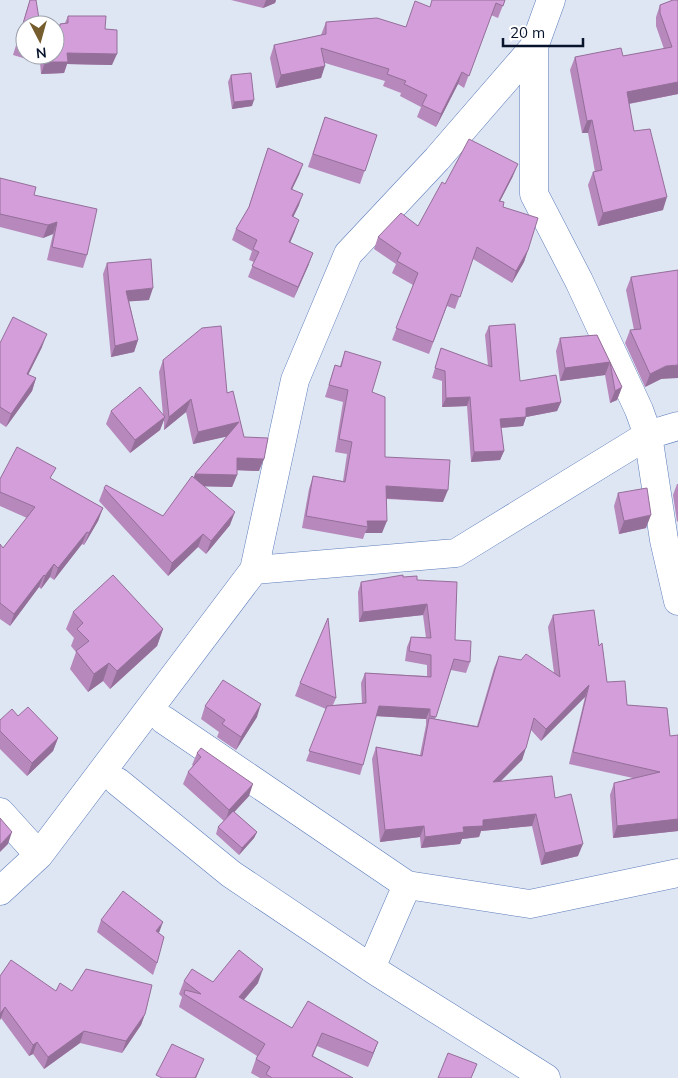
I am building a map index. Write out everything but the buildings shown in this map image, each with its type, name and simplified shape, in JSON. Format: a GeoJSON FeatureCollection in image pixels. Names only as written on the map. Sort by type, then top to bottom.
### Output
{"type":"FeatureCollection","features":[{"type":"Feature","properties":{"kind":"street"},"geometry":{"type":"LineString","coordinates":[[551,0],[534,47],[534,194],[579,281],[639,410],[648,435],[664,540],[678,602]]}},
{"type":"Feature","properties":{"kind":"street"},"geometry":{"type":"LineString","coordinates":[[0,891],[38,855],[254,570],[295,380],[348,254],[437,159],[534,47]]}},
{"type":"Feature","properties":{"kind":"street"},"geometry":{"type":"LineString","coordinates":[[254,570],[456,553],[648,435],[678,426]]}},
{"type":"Feature","properties":{"kind":"street"},"geometry":{"type":"LineString","coordinates":[[164,720],[407,885],[530,904],[678,873]]}},
{"type":"Feature","properties":{"kind":"street"},"geometry":{"type":"LineString","coordinates":[[118,782],[230,874],[371,968],[519,1071],[546,1078]]}},
{"type":"Feature","properties":{"kind":"street"},"geometry":{"type":"LineString","coordinates":[[0,812],[38,855]]}},
{"type":"Feature","properties":{"kind":"street"},"geometry":{"type":"LineString","coordinates":[[371,968],[407,885]]}}]}
